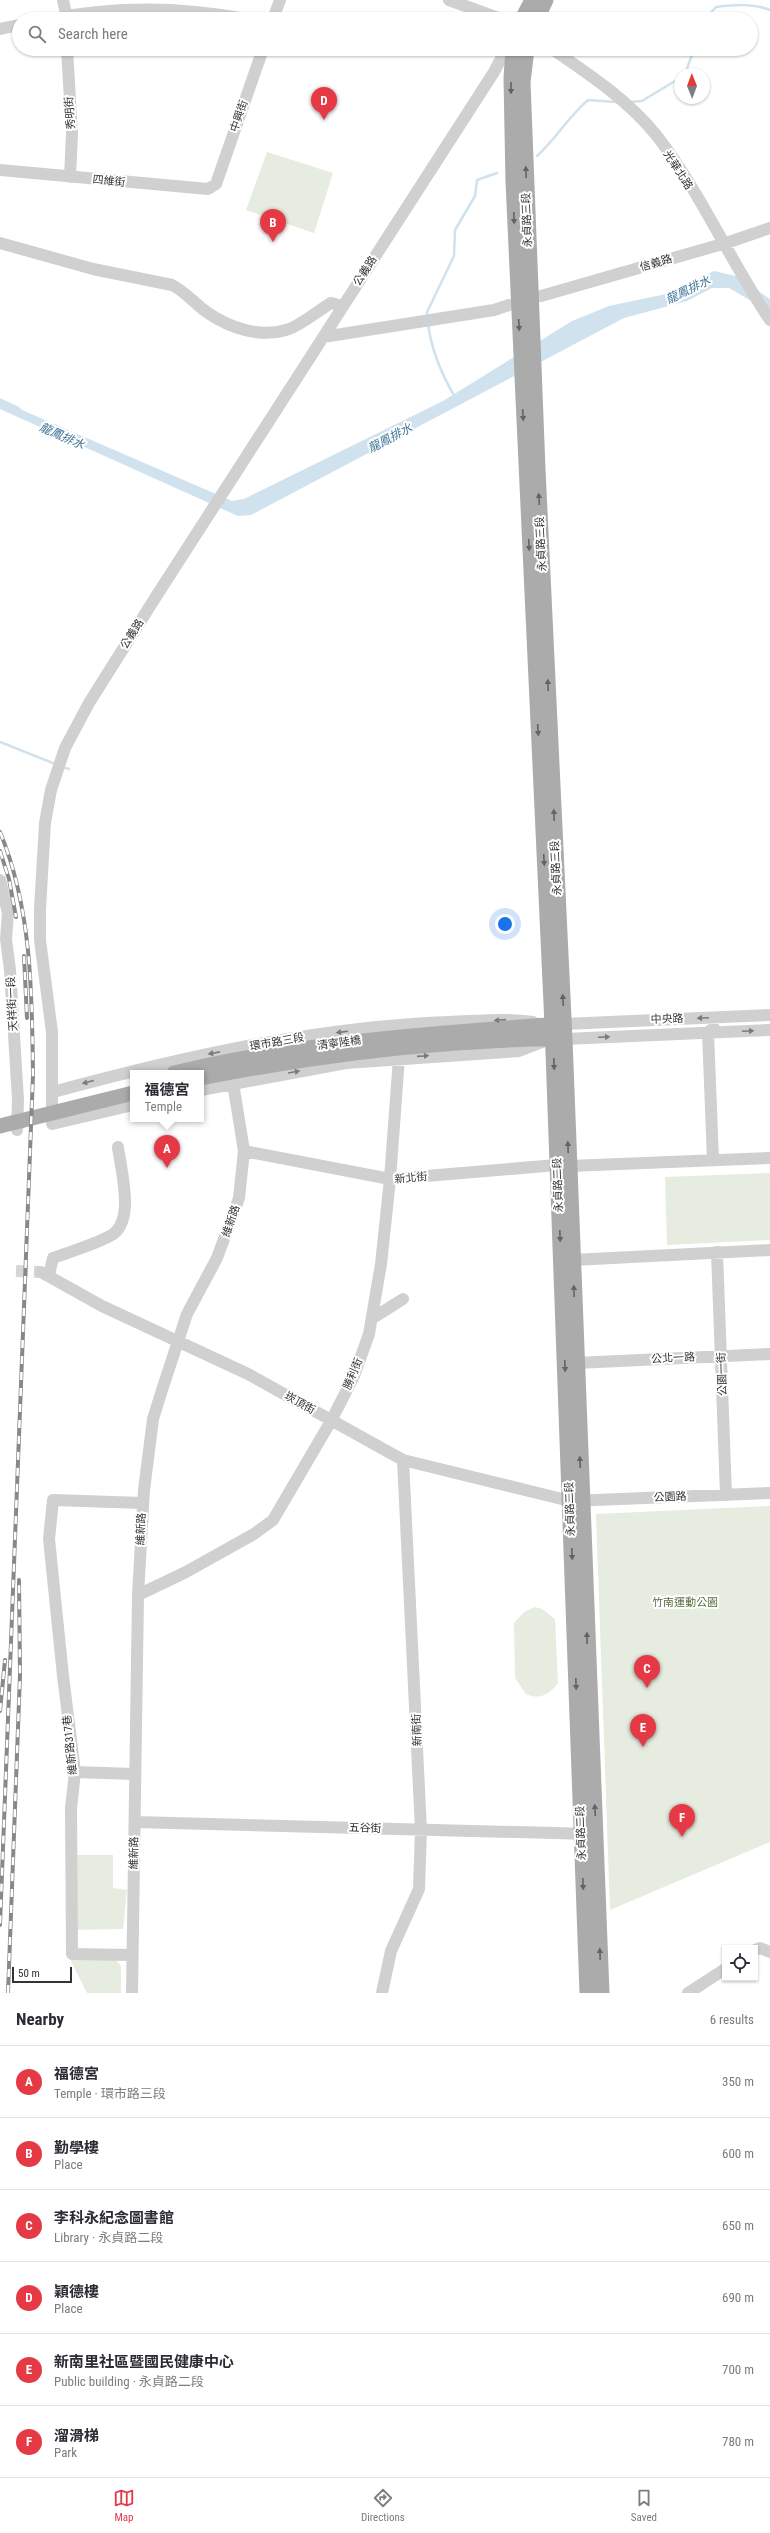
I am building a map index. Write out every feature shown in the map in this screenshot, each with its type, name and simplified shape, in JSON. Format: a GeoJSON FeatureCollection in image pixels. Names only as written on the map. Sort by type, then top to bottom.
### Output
{"type":"FeatureCollection","features":[{"type":"Feature","properties":{"kind":"main road"},"geometry":{"type":"LineString","coordinates":[[526,12],[532,0]]}},
{"type":"Feature","properties":{"kind":"main road"},"geometry":{"type":"LineString","coordinates":[[540,12],[546,0]]}},
{"type":"Feature","properties":{"kind":"main road","name":"永貞路三段"},"geometry":{"type":"LineString","coordinates":[[513,56],[511,123],[523,284],[559,1032]]}},
{"type":"Feature","properties":{"kind":"main road","name":"永貞路三段"},"geometry":{"type":"LineString","coordinates":[[523,284],[523,82],[526,56]]}},
{"type":"Feature","properties":{"kind":"main road"},"geometry":{"type":"LineString","coordinates":[[507,1035],[559,1032]]}},
{"type":"Feature","properties":{"kind":"main road","name":"永貞路二段"},"geometry":{"type":"LineString","coordinates":[[559,1032],[588,1834],[592,1923],[602,1993]]}},
{"type":"Feature","properties":{"kind":"main road","name":"清寧陸橋"},"geometry":{"type":"LineString","coordinates":[[189,1070],[277,1053],[359,1040],[507,1035]]}},
{"type":"Feature","properties":{"kind":"main road","name":"清寧陸橋"},"geometry":{"type":"LineString","coordinates":[[204,1077],[282,1063],[383,1048],[507,1035]]}},
{"type":"Feature","properties":{"kind":"main road"},"geometry":{"type":"LineString","coordinates":[[0,1115],[130,1084]]}},
{"type":"Feature","properties":{"kind":"main road"},"geometry":{"type":"LineString","coordinates":[[0,1126],[130,1094]]}},
{"type":"Feature","properties":{"kind":"main road","name":"永貞路二段"},"geometry":{"type":"LineString","coordinates":[[563,1166],[573,1260],[569,1310],[576,1363],[576,1501]]}},
{"type":"Feature","properties":{"kind":"main road","name":"永貞路二段"},"geometry":{"type":"LineString","coordinates":[[587,1993],[592,1923]]}},
{"type":"Feature","properties":{"kind":"street"},"geometry":{"type":"LineString","coordinates":[[63,0],[66,12]]}},
{"type":"Feature","properties":{"kind":"street"},"geometry":{"type":"LineString","coordinates":[[276,12],[280,0]]}},
{"type":"Feature","properties":{"kind":"street"},"geometry":{"type":"LineString","coordinates":[[449,0],[482,12]]}},
{"type":"Feature","properties":{"kind":"street"},"geometry":{"type":"LineString","coordinates":[[130,12],[155,10],[193,12]]}},
{"type":"Feature","properties":{"kind":"street"},"geometry":{"type":"LineString","coordinates":[[0,29],[12,26]]}},
{"type":"Feature","properties":{"kind":"street","name":"秀明街"},"geometry":{"type":"LineString","coordinates":[[67,56],[72,134],[70,177]]}},
{"type":"Feature","properties":{"kind":"street","name":"中興街"},"geometry":{"type":"LineString","coordinates":[[216,184],[261,56]]}},
{"type":"Feature","properties":{"kind":"street","name":"公義路"},"geometry":{"type":"LineString","coordinates":[[53,1092],[50,1010],[40,940],[40,908],[45,823],[56,772],[62,757],[89,703],[322,337],[494,72],[502,56]]}},
{"type":"Feature","properties":{"kind":"street","name":"光華北路"},"geometry":{"type":"LineString","coordinates":[[562,56],[623,100],[656,136],[726,243],[767,316]]}},
{"type":"Feature","properties":{"kind":"street","name":"四維街"},"geometry":{"type":"LineString","coordinates":[[0,170],[208,189],[216,184]]}},
{"type":"Feature","properties":{"kind":"street","name":"信義路"},"geometry":{"type":"LineString","coordinates":[[541,296],[726,243],[770,228]]}},
{"type":"Feature","properties":{"kind":"street"},"geometry":{"type":"LineString","coordinates":[[0,243],[93,269],[167,283],[182,290],[207,312],[244,330],[272,332],[287,330],[331,303],[342,306]]}},
{"type":"Feature","properties":{"kind":"street"},"geometry":{"type":"LineString","coordinates":[[322,337],[494,310],[509,305]]}},
{"type":"Feature","properties":{"kind":"street","name":"天祥街一段"},"geometry":{"type":"LineString","coordinates":[[0,880],[8,913],[3,940],[10,970],[18,1100],[17,1130]]}},
{"type":"Feature","properties":{"kind":"street","name":"中央路"},"geometry":{"type":"LineString","coordinates":[[559,1032],[729,1017],[770,1015]]}},
{"type":"Feature","properties":{"kind":"street"},"geometry":{"type":"LineString","coordinates":[[713,1160],[708,1032],[729,1017]]}},
{"type":"Feature","properties":{"kind":"street","name":"環市路三段"},"geometry":{"type":"LineString","coordinates":[[133,1070],[305,1037],[424,1023],[510,1019],[559,1032]]}},
{"type":"Feature","properties":{"kind":"street","name":"中央路"},"geometry":{"type":"LineString","coordinates":[[559,1032],[708,1032],[770,1030]]}},
{"type":"Feature","properties":{"kind":"street"},"geometry":{"type":"LineString","coordinates":[[204,1089],[346,1063],[399,1058],[519,1051],[559,1032]]}},
{"type":"Feature","properties":{"kind":"street"},"geometry":{"type":"LineString","coordinates":[[264,1044],[270,1076]]}},
{"type":"Feature","properties":{"kind":"street","name":"勝利街"},"geometry":{"type":"LineString","coordinates":[[138,1595],[186,1572],[254,1534],[273,1520],[331,1420],[354,1376],[372,1318],[390,1179],[399,1058]]}},
{"type":"Feature","properties":{"kind":"street","name":"環市路三段"},"geometry":{"type":"LineString","coordinates":[[53,1092],[130,1071]]}},
{"type":"Feature","properties":{"kind":"street","name":"維新路"},"geometry":{"type":"LineString","coordinates":[[132,1993],[135,1822],[134,1774],[138,1595],[142,1503],[154,1419],[178,1342],[187,1314],[217,1258],[239,1198],[244,1151],[233,1083]]}},
{"type":"Feature","properties":{"kind":"street"},"geometry":{"type":"LineString","coordinates":[[53,1092],[52,1124],[130,1107]]}},
{"type":"Feature","properties":{"kind":"street","name":"崁頂街"},"geometry":{"type":"LineString","coordinates":[[118,1148],[126,1212],[123,1225],[112,1236],[53,1258],[45,1273],[102,1306],[248,1374],[403,1460],[576,1501]]}},
{"type":"Feature","properties":{"kind":"street","name":"新北街"},"geometry":{"type":"LineString","coordinates":[[244,1151],[390,1179],[563,1166],[770,1158]]}},
{"type":"Feature","properties":{"kind":"street"},"geometry":{"type":"LineString","coordinates":[[573,1260],[770,1250]]}},
{"type":"Feature","properties":{"kind":"street","name":"公園一街"},"geometry":{"type":"LineString","coordinates":[[717,1252],[726,1495]]}},
{"type":"Feature","properties":{"kind":"street"},"geometry":{"type":"LineString","coordinates":[[372,1318],[403,1299]]}},
{"type":"Feature","properties":{"kind":"street","name":"公北一路"},"geometry":{"type":"LineString","coordinates":[[576,1363],[721,1355],[770,1354]]}},
{"type":"Feature","properties":{"kind":"street","name":"新南街"},"geometry":{"type":"LineString","coordinates":[[382,1993],[391,1951],[418,1889],[421,1830],[403,1460]]}},
{"type":"Feature","properties":{"kind":"street","name":"公園路"},"geometry":{"type":"LineString","coordinates":[[576,1501],[770,1493]]}},
{"type":"Feature","properties":{"kind":"street","name":"維新路317巷"},"geometry":{"type":"LineString","coordinates":[[132,1955],[72,1954],[71,1808],[75,1772],[63,1676],[49,1539],[53,1500],[142,1503]]}},
{"type":"Feature","properties":{"kind":"street"},"geometry":{"type":"LineString","coordinates":[[75,1772],[134,1774]]}},
{"type":"Feature","properties":{"kind":"street","name":"五谷街"},"geometry":{"type":"LineString","coordinates":[[135,1822],[588,1834]]}},
{"type":"Feature","properties":{"kind":"street"},"geometry":{"type":"LineString","coordinates":[[758,1949],[760,1948],[770,1952]]}},
{"type":"Feature","properties":{"kind":"street"},"geometry":{"type":"LineString","coordinates":[[688,1993],[722,1971]]}},
{"type":"Feature","properties":{"kind":"green space"},"geometry":{"type":"Polygon","coordinates":[[[267,152],[333,173],[314,233],[246,210],[267,152]]]}},
{"type":"Feature","properties":{"kind":"green space"},"geometry":{"type":"Polygon","coordinates":[[[770,1173],[770,1240],[667,1245],[665,1177],[770,1173]]]}},
{"type":"Feature","properties":{"kind":"green space","name":"竹南運動公園"},"geometry":{"type":"Polygon","coordinates":[[[770,1506],[770,1842],[610,1910],[596,1514],[770,1506]]]}},
{"type":"Feature","properties":{"kind":"green space"},"geometry":{"type":"Polygon","coordinates":[[[535,1607],[542,1609],[555,1619],[558,1683],[551,1691],[540,1696],[531,1696],[526,1694],[515,1678],[514,1623],[524,1612],[535,1607]]]}},
{"type":"Feature","properties":{"kind":"green space"},"geometry":{"type":"Polygon","coordinates":[[[74,1855],[113,1855],[113,1888],[127,1890],[123,1929],[73,1930],[74,1855]]]}},
{"type":"Feature","properties":{"kind":"green space"},"geometry":{"type":"Polygon","coordinates":[[[70,1959],[115,1959],[121,1966],[121,1993],[87,1993],[70,1959]]]}},
{"type":"Feature","properties":{"kind":"water","name":"龍鳳排水"},"geometry":{"type":"Polygon","coordinates":[[[714,271],[736,276],[770,299],[770,312],[729,288],[712,288],[687,301],[624,318],[251,515],[238,516],[0,409],[0,398],[22,410],[232,501],[244,499],[443,401],[572,321],[609,306],[666,294],[714,271]]]}},
{"type":"Feature","properties":{"kind":"waterway"},"geometry":{"type":"LineString","coordinates":[[711,12],[716,7],[737,5],[757,6],[770,10]]}},
{"type":"Feature","properties":{"kind":"waterway"},"geometry":{"type":"LineString","coordinates":[[687,68],[691,56]]}},
{"type":"Feature","properties":{"kind":"waterway"},"geometry":{"type":"LineString","coordinates":[[629,102],[642,101],[674,82]]}},
{"type":"Feature","properties":{"kind":"waterway"},"geometry":{"type":"LineString","coordinates":[[537,156],[588,100],[616,102]]}},
{"type":"Feature","properties":{"kind":"waterway"},"geometry":{"type":"LineString","coordinates":[[427,316],[427,312],[454,256],[455,230],[475,196],[477,180],[497,173]]}},
{"type":"Feature","properties":{"kind":"waterway"},"geometry":{"type":"LineString","coordinates":[[428,323],[429,333],[438,362],[455,397]]}},
{"type":"Feature","properties":{"kind":"waterway"},"geometry":{"type":"LineString","coordinates":[[0,742],[55,764]]}},
{"type":"Feature","properties":{"kind":"waterway"},"geometry":{"type":"LineString","coordinates":[[62,767],[69,769]]}},
{"type":"Feature","properties":{"kind":"tunnel"},"geometry":{"type":"LineString","coordinates":[[16,1271],[41,1272]]}},
{"type":"Feature","properties":{"kind":"railway"},"geometry":{"type":"LineString","coordinates":[[0,832],[11,861],[19,891],[24,921],[31,983],[33,1075],[0,1925]]}},
{"type":"Feature","properties":{"kind":"railway"},"geometry":{"type":"LineString","coordinates":[[0,851],[9,879],[16,917]]}},
{"type":"Feature","properties":{"kind":"railway"},"geometry":{"type":"LineString","coordinates":[[24,956],[27,1018]]}},
{"type":"Feature","properties":{"kind":"railway"},"geometry":{"type":"LineString","coordinates":[[8,1993],[20,1675],[19,1580]]}},
{"type":"Feature","properties":{"kind":"railway"},"geometry":{"type":"LineString","coordinates":[[0,1711],[5,1660]]}},
{"type":"Feature","properties":{"kind":"place","name":"穎德樓"},"geometry":{"type":"Point","coordinates":[324,120]}},
{"type":"Feature","properties":{"kind":"place","name":"勤學樓"},"geometry":{"type":"Point","coordinates":[273,242]}},
{"type":"Feature","properties":{"kind":"place","name":"福德宮"},"geometry":{"type":"Point","coordinates":[167,1168]}},
{"type":"Feature","properties":{"kind":"place","name":"李科永紀念圖書館"},"geometry":{"type":"Point","coordinates":[647,1688]}},
{"type":"Feature","properties":{"kind":"place","name":"新南里社區暨國民健康中心"},"geometry":{"type":"Point","coordinates":[643,1747]}},
{"type":"Feature","properties":{"kind":"place","name":"溜滑梯"},"geometry":{"type":"Point","coordinates":[682,1837]}}]}
